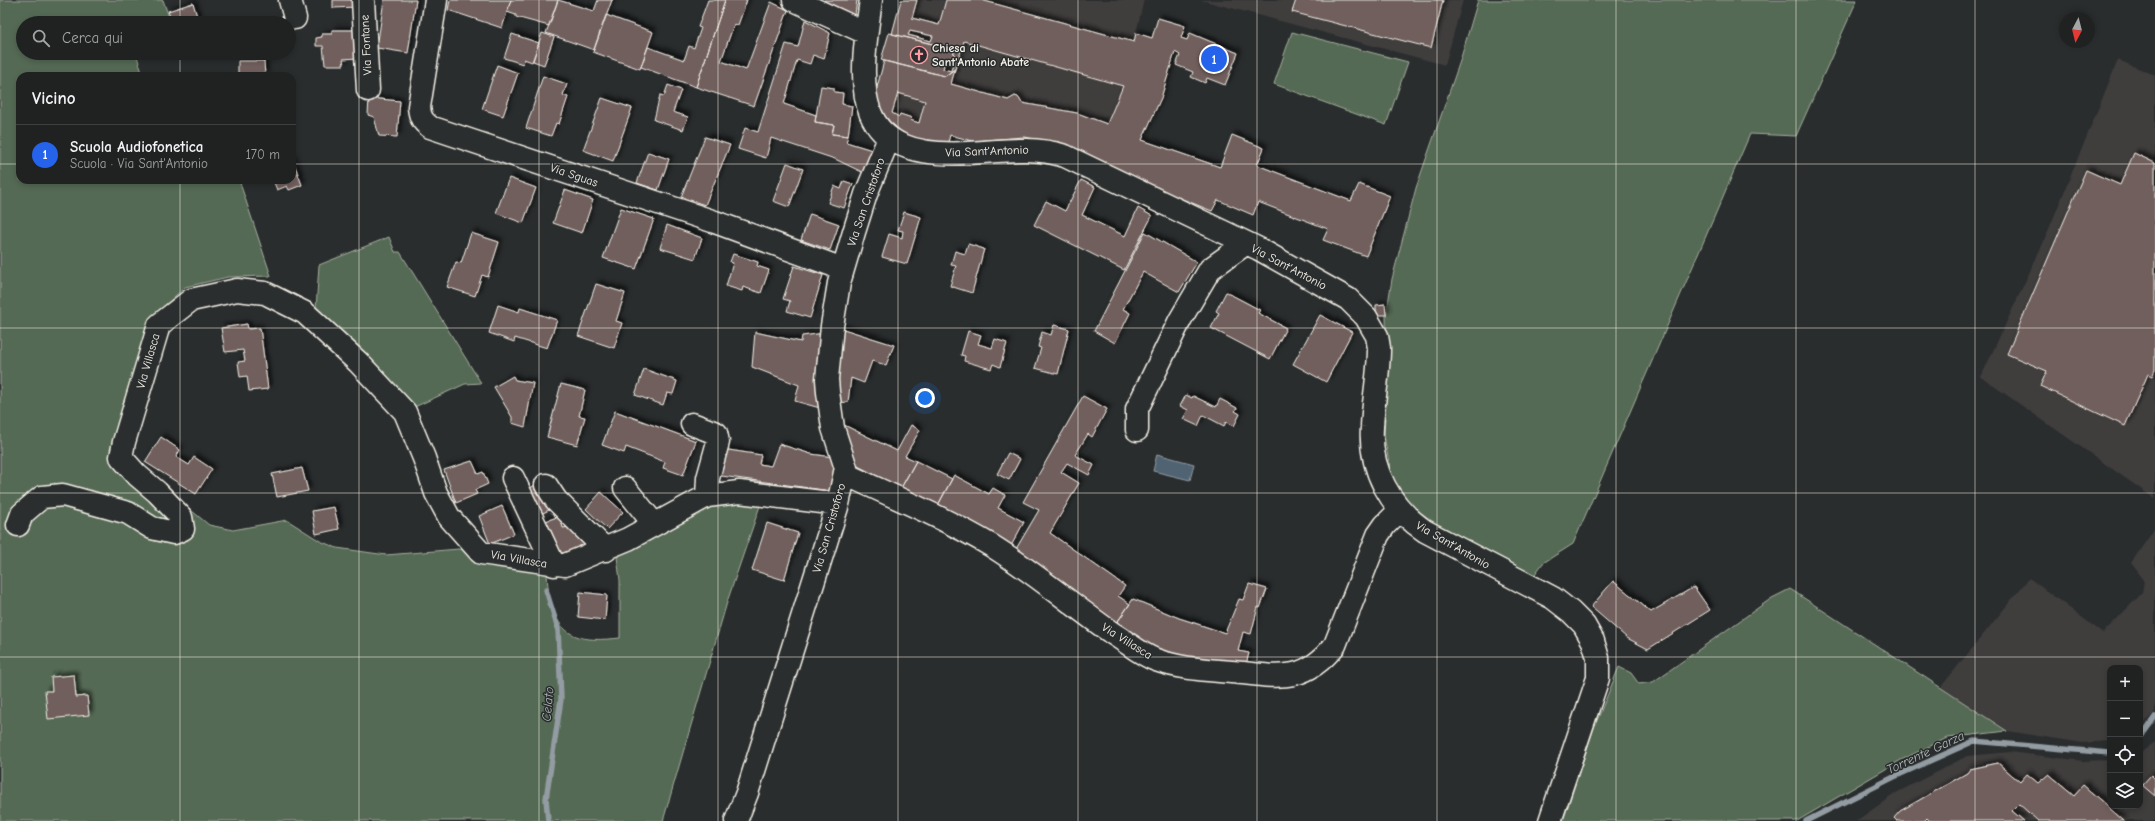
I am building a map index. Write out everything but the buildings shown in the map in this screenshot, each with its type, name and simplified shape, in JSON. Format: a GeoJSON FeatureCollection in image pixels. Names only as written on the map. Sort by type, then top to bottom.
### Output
{"type":"FeatureCollection","features":[{"type":"Feature","properties":{"kind":"street","name":"Via Fontane"},"geometry":{"type":"LineString","coordinates":[[363,0],[368,90]]}},
{"type":"Feature","properties":{"kind":"street","name":"Via Sguas"},"geometry":{"type":"LineString","coordinates":[[436,0],[419,107],[423,122],[430,126],[715,222],[843,269]]}},
{"type":"Feature","properties":{"kind":"street"},"geometry":{"type":"LineString","coordinates":[[794,0],[866,33]]}},
{"type":"Feature","properties":{"kind":"street","name":"Via Sant'Antonio"},"geometry":{"type":"LineString","coordinates":[[871,0],[866,33],[864,77],[866,102],[870,115],[889,138],[909,148],[944,154],[1021,149],[1052,152],[1072,159],[1245,244],[1260,249],[1348,299],[1371,326],[1377,336],[1379,348],[1372,428],[1374,456],[1381,479],[1400,510],[1425,531],[1553,598],[1584,624],[1590,634],[1598,658],[1598,678],[1550,821]]}},
{"type":"Feature","properties":{"kind":"street","name":"Via San Cristoforo"},"geometry":{"type":"LineString","coordinates":[[736,821],[747,793],[838,504],[845,474],[844,464],[833,428],[827,386],[832,326],[843,269],[866,194],[889,138]]}},
{"type":"Feature","properties":{"kind":"street","name":"Via Sant'Antonio"},"geometry":{"type":"LineString","coordinates":[[1134,423],[1168,343],[1210,269],[1216,229]]}},
{"type":"Feature","properties":{"kind":"street","name":"Via Sant'Antonio"},"geometry":{"type":"LineString","coordinates":[[1210,269],[1245,244]]}},
{"type":"Feature","properties":{"kind":"street","name":"Via Villasca"},"geometry":{"type":"LineString","coordinates":[[18,525],[22,514],[42,497],[63,495],[128,513],[152,528],[174,533],[183,529],[181,517],[158,492],[136,475],[121,458],[124,442],[159,324],[191,300],[237,290],[264,293],[305,313],[358,362],[405,412],[424,458],[436,493],[449,517],[481,553],[554,565],[565,565],[606,550],[707,496],[739,492],[838,504]]}},
{"type":"Feature","properties":{"kind":"street"},"geometry":{"type":"LineString","coordinates":[[692,424],[716,433],[718,442],[708,478],[707,496]]}},
{"type":"Feature","properties":{"kind":"street","name":"Via Villasca"},"geometry":{"type":"LineString","coordinates":[[845,474],[970,533],[997,550],[1101,625],[1149,657],[1175,664],[1274,677],[1288,676],[1306,671],[1315,666],[1334,645],[1378,535],[1385,525],[1400,510]]}},
{"type":"Feature","properties":{"kind":"street","name":"Via Villasca"},"geometry":{"type":"LineString","coordinates":[[514,478],[554,565]]}},
{"type":"Feature","properties":{"kind":"street"},"geometry":{"type":"LineString","coordinates":[[546,485],[556,500],[606,550]]}},
{"type":"Feature","properties":{"kind":"street"},"geometry":{"type":"LineString","coordinates":[[624,488],[654,524]]}},
{"type":"Feature","properties":{"kind":"shaded area"},"geometry":{"type":"Polygon","coordinates":[[[901,0],[1144,0],[1123,86],[1107,124],[1077,113],[1022,103],[1018,97],[1015,96],[1008,100],[999,138],[973,141],[950,135],[947,146],[900,132],[889,121],[877,105],[876,91],[884,61],[881,60],[889,33],[892,34],[901,0]]]}},
{"type":"Feature","properties":{"kind":"shaded area"},"geometry":{"type":"Polygon","coordinates":[[[1201,0],[1463,0],[1445,65],[1201,0]]]}},
{"type":"Feature","properties":{"kind":"shaded area"},"geometry":{"type":"Polygon","coordinates":[[[2118,60],[2155,75],[2155,499],[1981,377],[2044,241],[2118,60]]]}},
{"type":"Feature","properties":{"kind":"shaded area"},"geometry":{"type":"Polygon","coordinates":[[[2155,528],[2155,712],[2143,725],[2143,665],[2107,665],[2107,741],[2083,743],[2007,731],[1940,688],[2029,578],[2103,633],[2142,593],[2144,580],[2131,563],[2155,528]]]}},
{"type":"Feature","properties":{"kind":"shaded area"},"geometry":{"type":"Polygon","coordinates":[[[2155,742],[2155,821],[1856,821],[1896,793],[1967,756],[2010,752],[2084,761],[2107,760],[2107,809],[2143,809],[2143,751],[2155,742]]]}},
{"type":"Feature","properties":{"kind":"green space"},"geometry":{"type":"Polygon","coordinates":[[[0,0],[163,0],[169,16],[16,16],[16,60],[138,60],[142,72],[16,72],[16,184],[240,184],[271,276],[228,277],[185,287],[148,321],[111,463],[164,514],[164,519],[157,520],[105,495],[54,483],[71,504],[108,515],[149,535],[190,522],[186,506],[209,525],[233,530],[287,520],[320,541],[337,548],[386,555],[471,548],[547,569],[550,599],[554,613],[566,630],[574,635],[584,638],[607,639],[620,638],[620,580],[616,549],[708,499],[763,497],[728,599],[663,821],[0,821],[0,0]]]}},
{"type":"Feature","properties":{"kind":"green space"},"geometry":{"type":"Polygon","coordinates":[[[1478,0],[1857,0],[1796,136],[1750,134],[1573,544],[1543,563],[1532,578],[1424,518],[1407,504],[1393,483],[1384,436],[1387,377],[1386,316],[1392,279],[1416,188],[1460,61],[1478,0]]]}},
{"type":"Feature","properties":{"kind":"green space"},"geometry":{"type":"Polygon","coordinates":[[[1292,32],[1408,62],[1386,125],[1274,84],[1292,32]]]}},
{"type":"Feature","properties":{"kind":"green space"},"geometry":{"type":"Polygon","coordinates":[[[389,237],[395,252],[400,252],[481,383],[465,384],[410,409],[316,309],[319,265],[389,237]]]}},
{"type":"Feature","properties":{"kind":"green space"},"geometry":{"type":"Polygon","coordinates":[[[1790,589],[2007,731],[1947,738],[1901,760],[1797,821],[1563,821],[1594,728],[1619,667],[1631,673],[1639,684],[1653,682],[1772,598],[1790,589]]]}},
{"type":"Feature","properties":{"kind":"water"},"geometry":{"type":"Polygon","coordinates":[[[1157,454],[1194,464],[1190,480],[1153,471],[1157,454]]]}},
{"type":"Feature","properties":{"kind":"waterway","name":"Celato"},"geometry":{"type":"LineString","coordinates":[[546,590],[558,628],[561,699],[546,799],[548,821]]}},
{"type":"Feature","properties":{"kind":"waterway","name":"Torrente Garza"},"geometry":{"type":"LineString","coordinates":[[2141,737],[2155,717]]}},
{"type":"Feature","properties":{"kind":"waterway","name":"Torrente Garza"},"geometry":{"type":"LineString","coordinates":[[1806,821],[1894,777],[1974,741],[2107,753]]}},
{"type":"Feature","properties":{"kind":"place","name":"Chiesa di Sant'Antonio Abate"},"geometry":{"type":"Point","coordinates":[919,55]}},
{"type":"Feature","properties":{"kind":"place","name":"Scuola Audiofonetica"},"geometry":{"type":"Point","coordinates":[1214,59]}}]}
